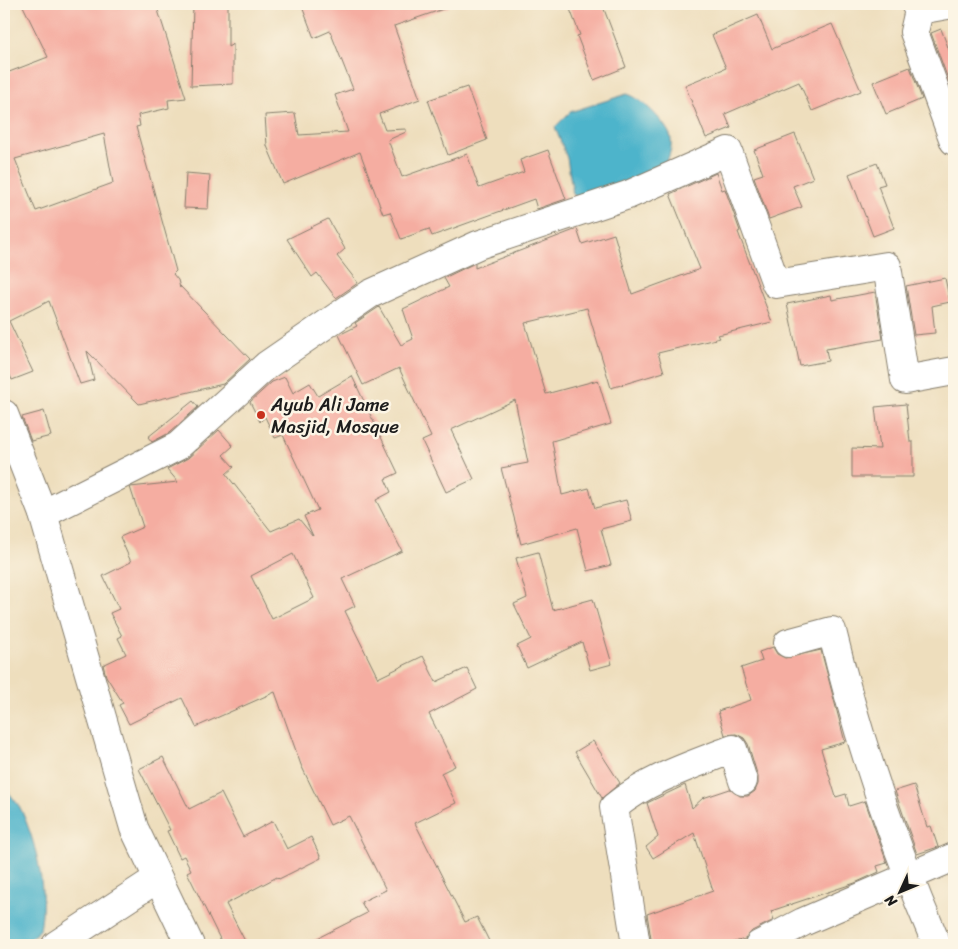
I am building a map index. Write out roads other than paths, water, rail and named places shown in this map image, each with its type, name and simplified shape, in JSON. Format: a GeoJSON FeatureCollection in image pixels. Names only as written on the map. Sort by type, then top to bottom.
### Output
{"type":"FeatureCollection","features":[{"type":"Feature","properties":{"kind":"street"},"geometry":{"type":"LineString","coordinates":[[953,4],[917,7],[914,32],[954,141]]}},
{"type":"Feature","properties":{"kind":"street"},"geometry":{"type":"LineString","coordinates":[[43,514],[178,446],[267,365],[370,294],[478,245],[628,195],[728,151],[776,284],[887,266],[905,380],[954,372]]}},
{"type":"Feature","properties":{"kind":"street"},"geometry":{"type":"LineString","coordinates":[[4,414],[43,514],[134,828],[190,945]]}},
{"type":"Feature","properties":{"kind":"street"},"geometry":{"type":"LineString","coordinates":[[788,643],[832,631],[845,685],[880,799],[908,877],[937,945]]}},
{"type":"Feature","properties":{"kind":"street"},"geometry":{"type":"LineString","coordinates":[[636,945],[614,807],[630,794],[660,779],[733,749],[743,781]]}},
{"type":"Feature","properties":{"kind":"street"},"geometry":{"type":"LineString","coordinates":[[759,945],[804,922],[954,857]]}},
{"type":"Feature","properties":{"kind":"street"},"geometry":{"type":"LineString","coordinates":[[56,945],[158,878]]}},
{"type":"Feature","properties":{"kind":"water"},"geometry":{"type":"Polygon","coordinates":[[[627,94],[646,105],[667,129],[671,138],[671,146],[666,163],[598,195],[578,199],[573,194],[567,158],[555,127],[570,112],[627,94]]]}},
{"type":"Feature","properties":{"kind":"water"},"geometry":{"type":"Polygon","coordinates":[[[4,785],[21,810],[28,827],[37,856],[42,886],[40,930],[22,945],[4,945],[4,785]]]}},
{"type":"Feature","properties":{"kind":"place","name":"Ayub Ali Jame Masjid, Mosque"},"geometry":{"type":"Point","coordinates":[261,415]}}]}
